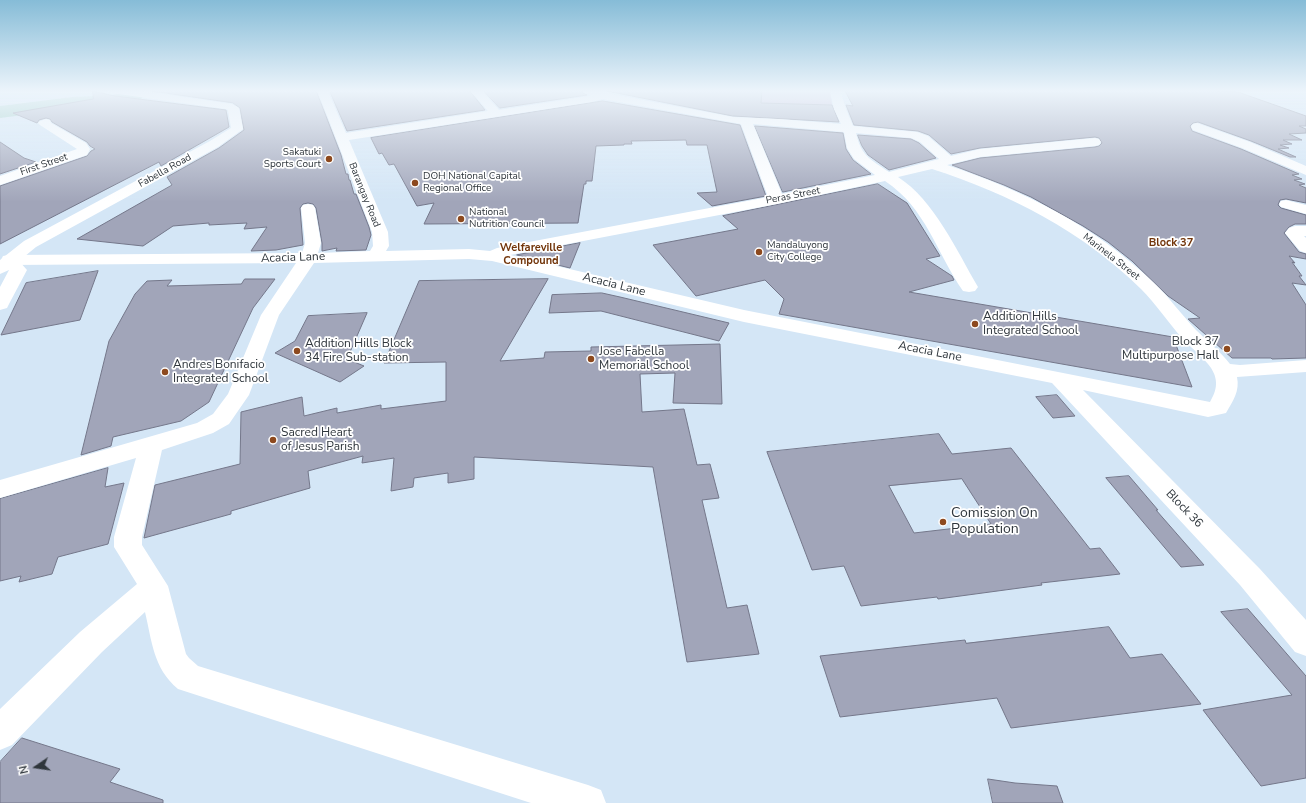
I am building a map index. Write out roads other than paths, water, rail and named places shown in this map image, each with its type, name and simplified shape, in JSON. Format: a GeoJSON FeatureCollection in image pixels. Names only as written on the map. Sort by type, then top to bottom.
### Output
{"type":"FeatureCollection","features":[{"type":"Feature","properties":{"kind":"street","name":"First Street"},"geometry":{"type":"LineString","coordinates":[[0,181],[82,152],[84,149],[82,146],[50,127]]}},
{"type":"Feature","properties":{"kind":"street","name":"Fabella Road"},"geometry":{"type":"LineString","coordinates":[[5,266],[30,244],[207,148],[237,127]]}},
{"type":"Feature","properties":{"kind":"street","name":"Barangay Road"},"geometry":{"type":"LineString","coordinates":[[338,127],[380,232],[381,246],[376,256]]}},
{"type":"Feature","properties":{"kind":"street"},"geometry":{"type":"LineString","coordinates":[[342,137],[403,127]]}},
{"type":"Feature","properties":{"kind":"street"},"geometry":{"type":"LineString","coordinates":[[748,127],[776,200]]}},
{"type":"Feature","properties":{"kind":"street"},"geometry":{"type":"LineString","coordinates":[[834,127],[921,137],[940,163]]}},
{"type":"Feature","properties":{"kind":"street"},"geometry":{"type":"LineString","coordinates":[[1197,127],[1246,145],[1306,171]]}},
{"type":"Feature","properties":{"kind":"street"},"geometry":{"type":"LineString","coordinates":[[849,129],[853,148],[859,156],[911,194],[927,214],[969,287]]}},
{"type":"Feature","properties":{"kind":"street","name":"Peras Street"},"geometry":{"type":"LineString","coordinates":[[492,256],[498,253],[583,236],[776,200],[888,176],[980,153],[1095,142]]}},
{"type":"Feature","properties":{"kind":"street","name":"Marinela Street"},"geometry":{"type":"LineString","coordinates":[[940,163],[1033,204],[1105,250],[1141,280],[1189,334],[1224,370]]}},
{"type":"Feature","properties":{"kind":"street"},"geometry":{"type":"LineString","coordinates":[[1286,204],[1306,210]]}},
{"type":"Feature","properties":{"kind":"street"},"geometry":{"type":"LineString","coordinates":[[0,489],[205,428],[221,419],[238,395],[270,315],[309,257],[313,243],[308,208]]}},
{"type":"Feature","properties":{"kind":"street"},"geometry":{"type":"LineString","coordinates":[[1306,232],[1295,231],[1293,233],[1306,248]]}},
{"type":"Feature","properties":{"kind":"street","name":"Acacia Lane"},"geometry":{"type":"LineString","coordinates":[[5,266],[109,261],[469,254],[492,256],[744,316],[1059,378],[1208,410],[1218,408],[1228,387],[1224,370]]}},
{"type":"Feature","properties":{"kind":"street"},"geometry":{"type":"LineString","coordinates":[[0,304],[5,266]]}},
{"type":"Feature","properties":{"kind":"street"},"geometry":{"type":"LineString","coordinates":[[1224,370],[1240,371],[1306,366]]}},
{"type":"Feature","properties":{"kind":"street","name":"Block 36"},"geometry":{"type":"LineString","coordinates":[[1059,378],[1250,577],[1306,642]]}},
{"type":"Feature","properties":{"kind":"street"},"geometry":{"type":"LineString","coordinates":[[151,445],[128,537],[128,547],[154,586],[172,659],[178,669],[189,678],[588,803]]}},
{"type":"Feature","properties":{"kind":"street"},"geometry":{"type":"LineString","coordinates":[[0,733],[91,642],[154,586]]}},
{"type":"Feature","properties":{"kind":"place","name":"Sakatuki Sports Court"},"geometry":{"type":"Point","coordinates":[329,159]}},
{"type":"Feature","properties":{"kind":"place","name":"DOH National Capital Regional Office"},"geometry":{"type":"Point","coordinates":[415,183]}},
{"type":"Feature","properties":{"kind":"place","name":"National Nutrition Council"},"geometry":{"type":"Point","coordinates":[461,219]}},
{"type":"Feature","properties":{"kind":"place","name":"Mandaluyong City College"},"geometry":{"type":"Point","coordinates":[759,252]}},
{"type":"Feature","properties":{"kind":"place","name":"Addition Hills Integrated School"},"geometry":{"type":"Point","coordinates":[975,324]}},
{"type":"Feature","properties":{"kind":"place","name":"Block 37 Multipurpose Hall"},"geometry":{"type":"Point","coordinates":[1227,349]}},
{"type":"Feature","properties":{"kind":"place","name":"Addition Hills Block 34 Fire Sub-station"},"geometry":{"type":"Point","coordinates":[297,351]}},
{"type":"Feature","properties":{"kind":"place","name":"Jose Fabella Memorial School"},"geometry":{"type":"Point","coordinates":[591,359]}},
{"type":"Feature","properties":{"kind":"place","name":"Andres Bonifacio Integrated School"},"geometry":{"type":"Point","coordinates":[165,372]}},
{"type":"Feature","properties":{"kind":"place","name":"Sacred Heart of Jesus Parish"},"geometry":{"type":"Point","coordinates":[273,440]}},
{"type":"Feature","properties":{"kind":"place","name":"Comission On Population"},"geometry":{"type":"Point","coordinates":[943,522]}},
{"type":"Feature","properties":{"kind":"district","name":"Block 37"},"geometry":{"type":"Point","coordinates":[1171,243]}},
{"type":"Feature","properties":{"kind":"district","name":"Welfareville Compound"},"geometry":{"type":"Point","coordinates":[531,254]}}]}
